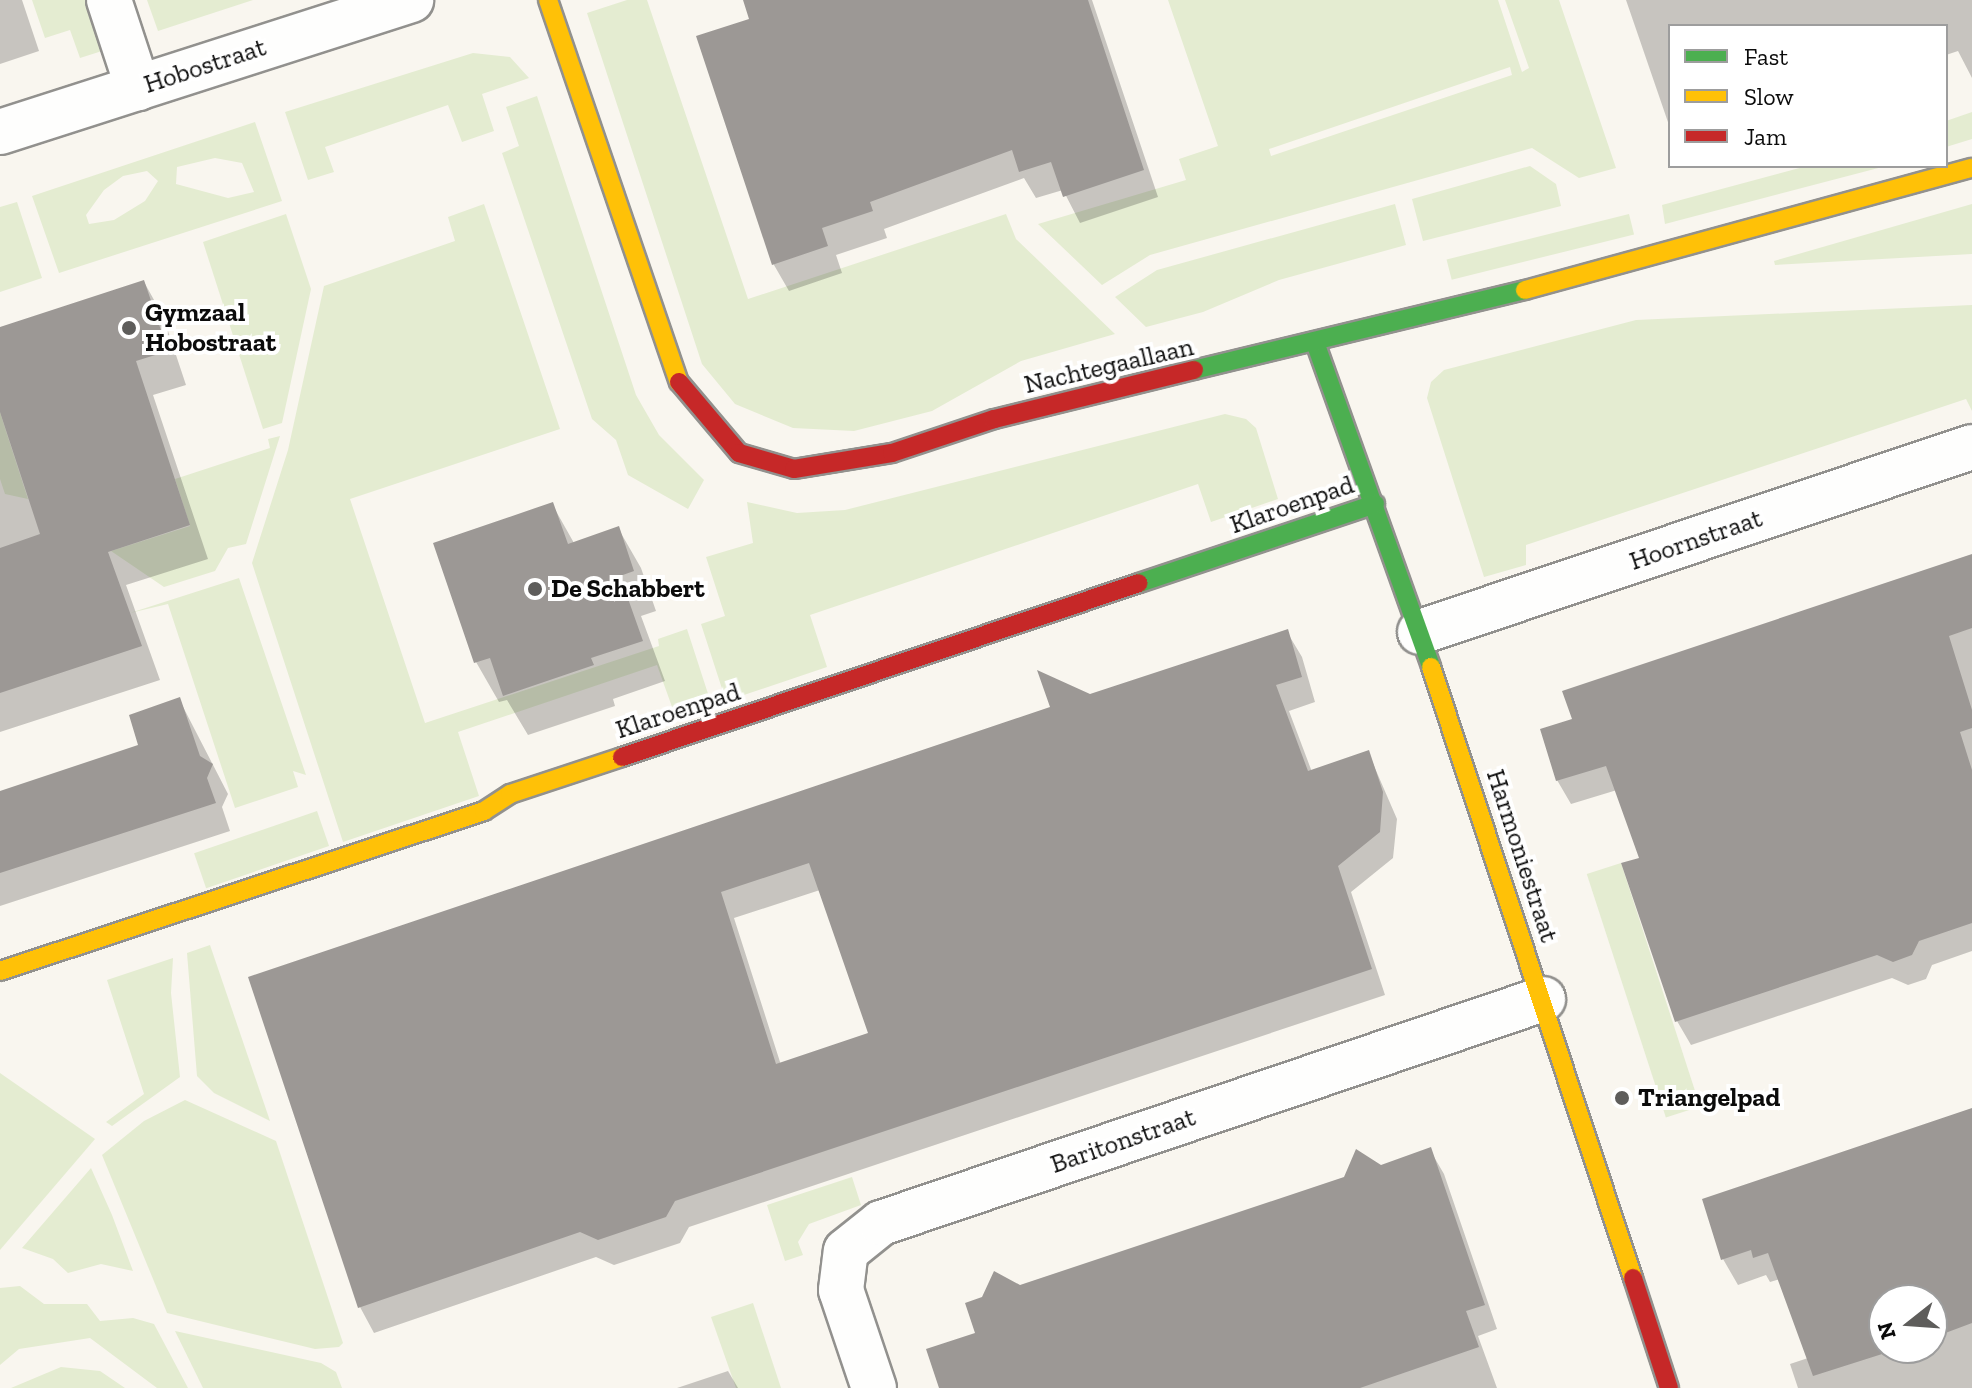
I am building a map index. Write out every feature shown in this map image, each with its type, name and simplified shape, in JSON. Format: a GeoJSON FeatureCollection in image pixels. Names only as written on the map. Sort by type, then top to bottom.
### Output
{"type":"FeatureCollection","features":[{"type":"Feature","properties":{"kind":"street"},"geometry":{"type":"LineString","coordinates":[[109,0],[138,88]]}},
{"type":"Feature","properties":{"kind":"street","name":"Hobostraat"},"geometry":{"type":"LineString","coordinates":[[0,132],[411,0]]}},
{"type":"Feature","properties":{"kind":"street","name":"Nachtegaallaan"},"geometry":{"type":"LineString","coordinates":[[548,0],[678,380],[739,453],[794,469],[892,453],[994,419],[1316,345],[1658,258],[1972,168]]}},
{"type":"Feature","properties":{"kind":"street","name":"Harmoniestraat"},"geometry":{"type":"LineString","coordinates":[[1316,345],[1420,632],[1669,1388]]}},
{"type":"Feature","properties":{"kind":"street","name":"Hoornstraat"},"geometry":{"type":"LineString","coordinates":[[1420,632],[1972,447]]}},
{"type":"Feature","properties":{"kind":"street","name":"Klaroenpad"},"geometry":{"type":"LineString","coordinates":[[0,971],[484,811],[510,794],[1375,504]]}},
{"type":"Feature","properties":{"kind":"street","name":"Baritonstraat"},"geometry":{"type":"LineString","coordinates":[[874,1388],[841,1290],[846,1251],[881,1223],[1543,999]]}},
{"type":"Feature","properties":{"kind":"green space"},"geometry":{"type":"Polygon","coordinates":[[[32,0],[85,0],[102,51],[80,58],[70,30],[45,38],[32,0]]]}},
{"type":"Feature","properties":{"kind":"green space"},"geometry":{"type":"Polygon","coordinates":[[[147,0],[253,0],[158,31],[147,0]]]}},
{"type":"Feature","properties":{"kind":"green space"},"geometry":{"type":"Polygon","coordinates":[[[627,0],[647,0],[748,299],[1006,214],[1016,239],[1115,334],[1021,361],[932,411],[854,431],[793,428],[735,404],[702,364],[587,13],[627,0]]]}},
{"type":"Feature","properties":{"kind":"green space"},"geometry":{"type":"Polygon","coordinates":[[[1168,0],[1498,0],[1522,72],[1529,68],[1505,0],[1559,0],[1616,168],[1579,178],[1532,148],[1150,255],[1102,285],[1038,224],[1186,180],[1179,159],[1218,146],[1168,0]],[[1510,67],[1269,149],[1271,156],[1512,75],[1510,67]]]}},
{"type":"Feature","properties":{"kind":"green space"},"geometry":{"type":"Polygon","coordinates":[[[473,53],[510,57],[529,78],[482,94],[494,131],[462,142],[448,105],[325,147],[334,172],[308,180],[285,112],[473,53]]]}},
{"type":"Feature","properties":{"kind":"green space"},"geometry":{"type":"Polygon","coordinates":[[[537,96],[636,395],[659,435],[704,480],[688,509],[628,475],[616,440],[592,419],[502,153],[519,146],[506,107],[537,96]]]}},
{"type":"Feature","properties":{"kind":"green space"},"geometry":{"type":"Polygon","coordinates":[[[1972,112],[1972,139],[1948,146],[1948,120],[1972,112]]]}},
{"type":"Feature","properties":{"kind":"green space"},"geometry":{"type":"Polygon","coordinates":[[[255,122],[282,201],[59,273],[32,196],[255,122]],[[215,158],[177,167],[176,184],[228,198],[254,192],[242,163],[215,158]],[[147,171],[123,176],[104,190],[86,215],[89,224],[114,220],[145,201],[158,181],[147,171]]]}},
{"type":"Feature","properties":{"kind":"green space"},"geometry":{"type":"Polygon","coordinates":[[[1530,166],[1556,184],[1561,206],[1423,241],[1412,199],[1530,166]]]}},
{"type":"Feature","properties":{"kind":"green space"},"geometry":{"type":"Polygon","coordinates":[[[1800,168],[1878,168],[1665,224],[1662,205],[1800,168]]]}},
{"type":"Feature","properties":{"kind":"green space"},"geometry":{"type":"Polygon","coordinates":[[[17,202],[42,278],[0,292],[0,207],[17,202]]]}},
{"type":"Feature","properties":{"kind":"green space"},"geometry":{"type":"Polygon","coordinates":[[[484,204],[560,429],[350,499],[425,723],[659,646],[658,639],[687,629],[712,706],[676,718],[657,665],[458,732],[479,796],[343,842],[252,563],[288,450],[324,286],[455,241],[448,217],[484,204]]]}},
{"type":"Feature","properties":{"kind":"green space"},"geometry":{"type":"Polygon","coordinates":[[[1395,204],[1406,245],[1279,280],[1203,312],[1146,327],[1115,297],[1157,270],[1395,204]]]}},
{"type":"Feature","properties":{"kind":"green space"},"geometry":{"type":"Polygon","coordinates":[[[1972,204],[1972,254],[1775,265],[1774,261],[1972,204]]]}},
{"type":"Feature","properties":{"kind":"green space"},"geometry":{"type":"Polygon","coordinates":[[[286,214],[311,289],[282,423],[263,429],[203,242],[286,214]]]}},
{"type":"Feature","properties":{"kind":"green space"},"geometry":{"type":"Polygon","coordinates":[[[1629,214],[1634,234],[1452,280],[1447,259],[1629,214]]]}},
{"type":"Feature","properties":{"kind":"green space"},"geometry":{"type":"Polygon","coordinates":[[[1972,305],[1972,411],[1966,399],[1526,545],[1526,565],[1484,577],[1427,398],[1431,382],[1444,370],[1636,320],[1972,305]]]}},
{"type":"Feature","properties":{"kind":"green space"},"geometry":{"type":"Polygon","coordinates":[[[0,412],[28,499],[5,494],[0,479],[0,412]]]}},
{"type":"Feature","properties":{"kind":"green space"},"geometry":{"type":"Polygon","coordinates":[[[1225,414],[1246,419],[1256,428],[1278,499],[1211,522],[1198,484],[810,615],[827,667],[726,701],[701,624],[725,616],[706,557],[753,543],[747,502],[797,513],[845,510],[1225,414]]]}},
{"type":"Feature","properties":{"kind":"green space"},"geometry":{"type":"Polygon","coordinates":[[[280,436],[246,544],[228,548],[215,571],[164,587],[111,551],[190,526],[175,479],[270,448],[268,439],[280,436]]]}},
{"type":"Feature","properties":{"kind":"green space"},"geometry":{"type":"Polygon","coordinates":[[[239,578],[306,775],[293,771],[298,787],[235,808],[168,604],[130,613],[239,578]]]}},
{"type":"Feature","properties":{"kind":"green space"},"geometry":{"type":"Polygon","coordinates":[[[317,811],[329,846],[206,888],[194,853],[317,811]]]}},
{"type":"Feature","properties":{"kind":"green space"},"geometry":{"type":"Polygon","coordinates":[[[1621,863],[1700,1106],[1666,1118],[1587,874],[1621,863]]]}},
{"type":"Feature","properties":{"kind":"green space"},"geometry":{"type":"Polygon","coordinates":[[[210,945],[270,1121],[214,1093],[197,1076],[187,953],[210,945]]]}},
{"type":"Feature","properties":{"kind":"green space"},"geometry":{"type":"Polygon","coordinates":[[[173,958],[171,993],[180,1077],[112,1126],[106,1122],[144,1094],[107,980],[173,958]]]}},
{"type":"Feature","properties":{"kind":"green space"},"geometry":{"type":"Polygon","coordinates":[[[0,1073],[95,1139],[0,1250],[0,1073]]]}},
{"type":"Feature","properties":{"kind":"green space"},"geometry":{"type":"Polygon","coordinates":[[[185,1100],[276,1141],[343,1343],[339,1347],[315,1349],[167,1313],[102,1155],[144,1121],[185,1100]]]}},
{"type":"Feature","properties":{"kind":"green space"},"geometry":{"type":"Polygon","coordinates":[[[91,1168],[133,1271],[101,1264],[68,1273],[53,1259],[22,1248],[91,1168]]]}},
{"type":"Feature","properties":{"kind":"green space"},"geometry":{"type":"Polygon","coordinates":[[[852,1177],[861,1205],[809,1224],[798,1242],[803,1255],[785,1261],[767,1205],[852,1177]]]}},
{"type":"Feature","properties":{"kind":"green space"},"geometry":{"type":"Polygon","coordinates":[[[20,1286],[44,1304],[87,1304],[100,1321],[133,1318],[154,1324],[188,1388],[157,1388],[90,1338],[19,1349],[0,1365],[0,1288],[20,1286]]]}},
{"type":"Feature","properties":{"kind":"green space"},"geometry":{"type":"Polygon","coordinates":[[[753,1303],[781,1388],[736,1388],[711,1317],[753,1303]]]}},
{"type":"Feature","properties":{"kind":"green space"},"geometry":{"type":"Polygon","coordinates":[[[175,1331],[321,1363],[336,1372],[342,1388],[203,1388],[175,1331]]]}},
{"type":"Feature","properties":{"kind":"green space"},"geometry":{"type":"Polygon","coordinates":[[[61,1367],[100,1371],[125,1388],[11,1388],[61,1367]]]}},
{"type":"Feature","properties":{"kind":"building"},"geometry":{"type":"Polygon","coordinates":[[[743,0],[1088,0],[1144,170],[1063,197],[1051,162],[1019,172],[1012,150],[870,202],[873,211],[822,228],[828,246],[772,265],[696,36],[749,19],[743,0]]]}},
{"type":"Feature","properties":{"kind":"building"},"geometry":{"type":"Polygon","coordinates":[[[144,280],[168,351],[136,361],[190,525],[108,552],[142,646],[0,693],[0,548],[40,534],[0,412],[0,327],[144,280]]]}},
{"type":"Feature","properties":{"kind":"building","name":"De Schabbert"},"geometry":{"type":"Polygon","coordinates":[[[553,502],[568,544],[619,526],[634,571],[620,576],[643,641],[591,658],[594,665],[503,696],[490,658],[474,663],[433,543],[553,502]]]}},
{"type":"Feature","properties":{"kind":"building"},"geometry":{"type":"Polygon","coordinates":[[[1972,554],[1972,628],[1949,636],[1972,710],[1972,728],[1960,732],[1972,770],[1972,923],[1919,941],[1912,955],[1893,962],[1877,955],[1675,1022],[1621,863],[1639,858],[1606,766],[1556,781],[1540,729],[1572,719],[1562,691],[1972,554]]]}},
{"type":"Feature","properties":{"kind":"building"},"geometry":{"type":"Polygon","coordinates":[[[1288,629],[1302,677],[1276,685],[1308,771],[1369,750],[1383,792],[1380,832],[1338,866],[1372,969],[675,1201],[666,1217],[598,1240],[580,1232],[358,1308],[248,977],[1050,707],[1037,670],[1090,694],[1288,629]],[[809,863],[721,892],[776,1064],[868,1033],[809,863]]]}},
{"type":"Feature","properties":{"kind":"building"},"geometry":{"type":"Polygon","coordinates":[[[180,697],[200,756],[213,764],[207,778],[216,803],[0,873],[0,791],[138,745],[129,715],[180,697]]]}},
{"type":"Feature","properties":{"kind":"building"},"geometry":{"type":"Polygon","coordinates":[[[1972,1108],[1972,1323],[1948,1332],[1948,1284],[1868,1284],[1868,1358],[1813,1376],[1768,1253],[1753,1258],[1751,1250],[1721,1260],[1702,1199],[1972,1108]]]}},
{"type":"Feature","properties":{"kind":"building"},"geometry":{"type":"Polygon","coordinates":[[[1431,1147],[1485,1305],[1466,1311],[1479,1347],[1360,1388],[939,1388],[926,1349],[975,1333],[965,1303],[982,1297],[994,1271],[1020,1285],[1344,1177],[1356,1149],[1381,1165],[1431,1147]]]}},
{"type":"Feature","properties":{"kind":"traffic: fast"},"geometry":{"type":"LineString","coordinates":[[1194,370],[1525,290]]}},
{"type":"Feature","properties":{"kind":"traffic: fast"},"geometry":{"type":"LineString","coordinates":[[1316,345],[1431,667]]}},
{"type":"Feature","properties":{"kind":"traffic: fast"},"geometry":{"type":"LineString","coordinates":[[1139,583],[1375,504]]}},
{"type":"Feature","properties":{"kind":"traffic: slow"},"geometry":{"type":"LineString","coordinates":[[548,0],[679,382]]}},
{"type":"Feature","properties":{"kind":"traffic: slow"},"geometry":{"type":"LineString","coordinates":[[1525,290],[1972,168]]}},
{"type":"Feature","properties":{"kind":"traffic: slow"},"geometry":{"type":"LineString","coordinates":[[1431,667],[1633,1278]]}},
{"type":"Feature","properties":{"kind":"traffic: slow"},"geometry":{"type":"LineString","coordinates":[[0,971],[484,811],[510,794],[622,757]]}},
{"type":"Feature","properties":{"kind":"traffic: jam"},"geometry":{"type":"LineString","coordinates":[[679,382],[739,453],[794,469],[892,453],[994,419],[1194,370]]}},
{"type":"Feature","properties":{"kind":"traffic: jam"},"geometry":{"type":"LineString","coordinates":[[622,757],[1139,583]]}},
{"type":"Feature","properties":{"kind":"traffic: jam"},"geometry":{"type":"LineString","coordinates":[[1633,1278],[1669,1388]]}},
{"type":"Feature","properties":{"kind":"place","name":"Gymzaal Hobostraat"},"geometry":{"type":"Point","coordinates":[129,328]}},
{"type":"Feature","properties":{"kind":"place","name":"De Schabbert"},"geometry":{"type":"Point","coordinates":[535,589]}},
{"type":"Feature","properties":{"kind":"place","name":"Triangelpad"},"geometry":{"type":"Point","coordinates":[1622,1098]}}]}
